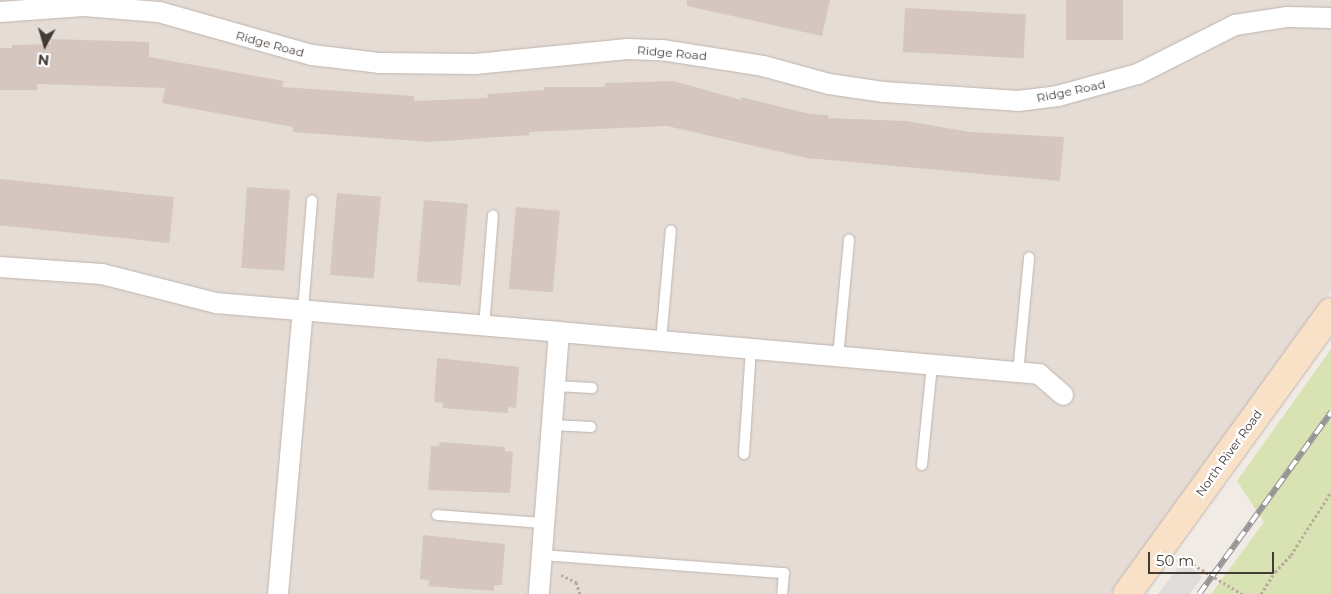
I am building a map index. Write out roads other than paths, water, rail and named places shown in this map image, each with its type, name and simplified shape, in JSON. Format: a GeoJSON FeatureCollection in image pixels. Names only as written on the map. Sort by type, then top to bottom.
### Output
{"type":"FeatureCollection","features":[{"type":"Feature","properties":{"kind":"main road","name":"North River Road"},"geometry":{"type":"LineString","coordinates":[[1127,594],[1331,312]]}},
{"type":"Feature","properties":{"kind":"street","name":"Ridge Road"},"geometry":{"type":"LineString","coordinates":[[0,12],[84,6],[159,12],[312,55],[379,64],[474,64],[628,49],[662,50],[763,66],[838,85],[1018,101],[1058,96],[1138,74],[1235,25],[1287,17],[1331,18]]}},
{"type":"Feature","properties":{"kind":"street"},"geometry":{"type":"LineString","coordinates":[[0,267],[102,274],[216,303],[1038,374],[1064,395]]}},
{"type":"Feature","properties":{"kind":"street"},"geometry":{"type":"LineString","coordinates":[[278,594],[303,310]]}},
{"type":"Feature","properties":{"kind":"street"},"geometry":{"type":"LineString","coordinates":[[539,594],[559,332]]}},
{"type":"Feature","properties":{"kind":"lane"},"geometry":{"type":"LineString","coordinates":[[303,310],[312,200]]}},
{"type":"Feature","properties":{"kind":"lane"},"geometry":{"type":"LineString","coordinates":[[484,326],[493,215]]}},
{"type":"Feature","properties":{"kind":"lane"},"geometry":{"type":"LineString","coordinates":[[661,341],[671,230]]}},
{"type":"Feature","properties":{"kind":"lane"},"geometry":{"type":"LineString","coordinates":[[838,357],[849,240]]}},
{"type":"Feature","properties":{"kind":"lane"},"geometry":{"type":"LineString","coordinates":[[1018,372],[1029,258]]}},
{"type":"Feature","properties":{"kind":"lane"},"geometry":{"type":"LineString","coordinates":[[744,454],[752,349]]}},
{"type":"Feature","properties":{"kind":"lane"},"geometry":{"type":"LineString","coordinates":[[922,465],[932,365]]}},
{"type":"Feature","properties":{"kind":"lane"},"geometry":{"type":"LineString","coordinates":[[555,386],[592,388]]}},
{"type":"Feature","properties":{"kind":"lane"},"geometry":{"type":"LineString","coordinates":[[552,425],[591,427]]}},
{"type":"Feature","properties":{"kind":"lane"},"geometry":{"type":"LineString","coordinates":[[437,515],[544,523]]}},
{"type":"Feature","properties":{"kind":"lane"},"geometry":{"type":"LineString","coordinates":[[542,555],[784,573],[782,594]]}},
{"type":"Feature","properties":{"kind":"railway"},"geometry":{"type":"LineString","coordinates":[[1199,594],[1331,412]]}}]}
